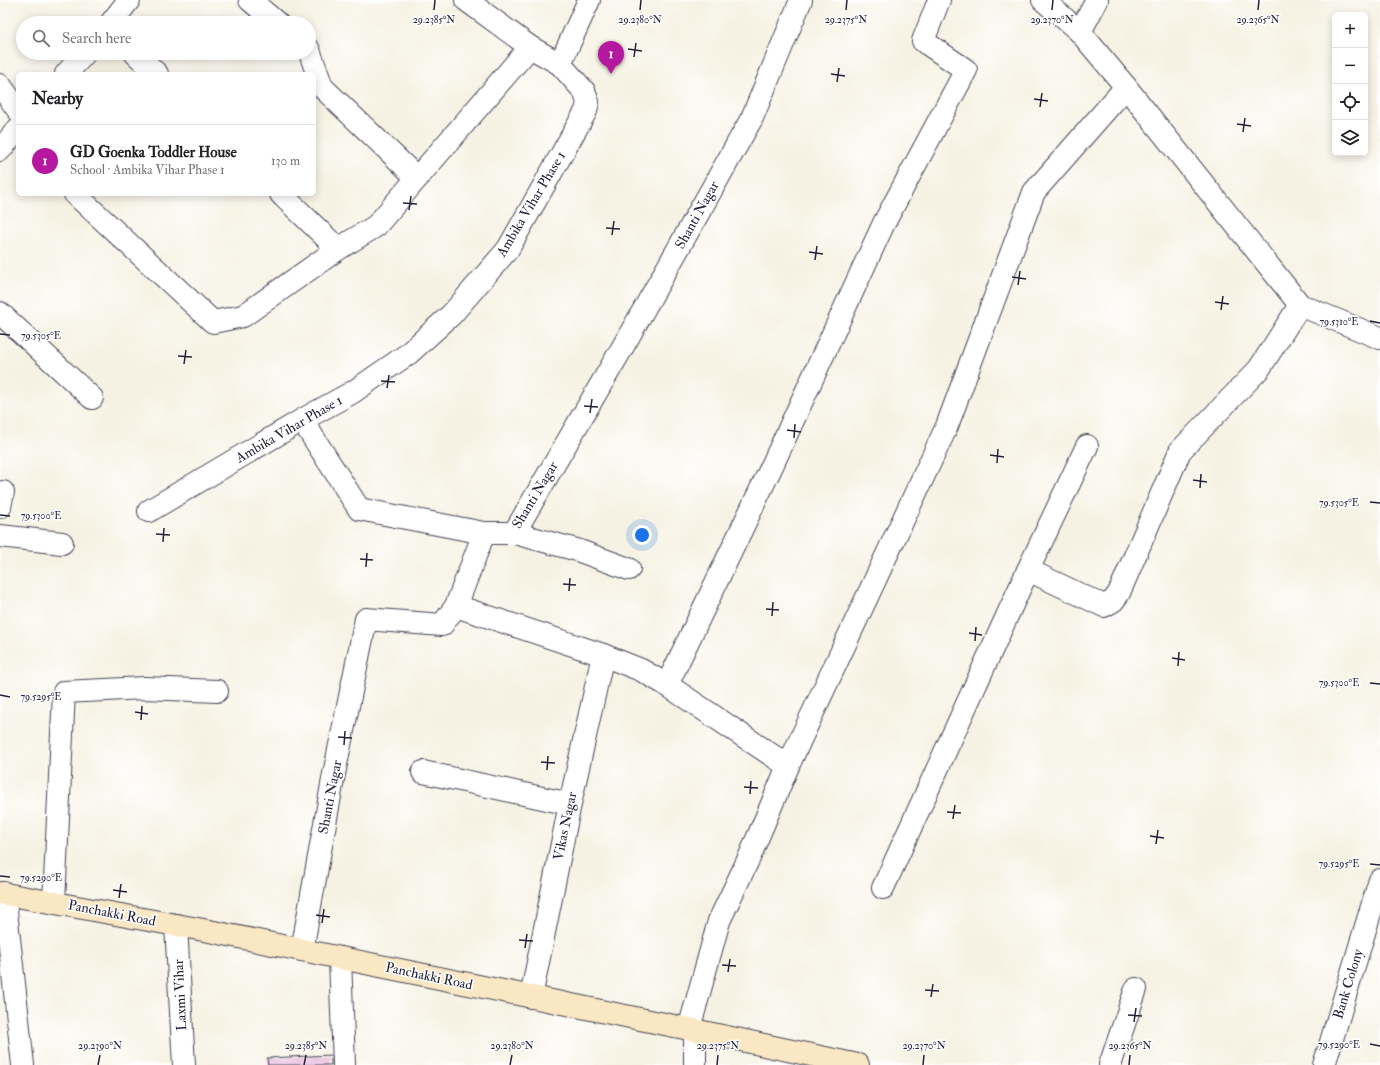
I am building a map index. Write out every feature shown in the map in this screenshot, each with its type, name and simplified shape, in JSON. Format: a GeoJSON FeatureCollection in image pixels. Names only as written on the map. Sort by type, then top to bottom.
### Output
{"type":"FeatureCollection","features":[{"type":"Feature","properties":{"kind":"main road","name":"Panchakki Road"},"geometry":{"type":"LineString","coordinates":[[2,893],[302,950],[858,1065]]}},
{"type":"Feature","properties":{"kind":"street"},"geometry":{"type":"LineString","coordinates":[[250,0],[269,16]]}},
{"type":"Feature","properties":{"kind":"street","name":"Ambika Vihar Phase 1"},"geometry":{"type":"LineString","coordinates":[[149,511],[302,420],[353,392],[408,354],[452,314],[508,249],[586,111],[588,102],[584,91],[560,64],[530,47],[466,0]]}},
{"type":"Feature","properties":{"kind":"street"},"geometry":{"type":"LineString","coordinates":[[560,64],[589,0]]}},
{"type":"Feature","properties":{"kind":"street","name":"Shanti Nagar"},"geometry":{"type":"LineString","coordinates":[[302,950],[334,774],[366,619],[442,625],[456,606],[484,533],[514,533],[621,350],[752,118],[801,0]]}},
{"type":"Feature","properties":{"kind":"street"},"geometry":{"type":"LineString","coordinates":[[667,685],[774,461],[884,223],[966,70],[923,41],[939,0]]}},
{"type":"Feature","properties":{"kind":"street"},"geometry":{"type":"LineString","coordinates":[[1042,0],[1080,32],[1126,87],[1300,305],[1380,338]]}},
{"type":"Feature","properties":{"kind":"street"},"geometry":{"type":"LineString","coordinates":[[1080,32],[1097,0]]}},
{"type":"Feature","properties":{"kind":"street"},"geometry":{"type":"LineString","coordinates":[[116,16],[126,2]]}},
{"type":"Feature","properties":{"kind":"street"},"geometry":{"type":"LineString","coordinates":[[77,196],[213,322],[243,316],[338,250],[376,226],[530,47]]}},
{"type":"Feature","properties":{"kind":"street"},"geometry":{"type":"LineString","coordinates":[[68,72],[78,60]]}},
{"type":"Feature","properties":{"kind":"street"},"geometry":{"type":"LineString","coordinates":[[142,60],[155,72]]}},
{"type":"Feature","properties":{"kind":"street"},"geometry":{"type":"LineString","coordinates":[[313,60],[322,87],[417,178]]}},
{"type":"Feature","properties":{"kind":"street"},"geometry":{"type":"LineString","coordinates":[[0,85],[16,107]]}},
{"type":"Feature","properties":{"kind":"street"},"geometry":{"type":"LineString","coordinates":[[695,1065],[692,1030],[719,921],[788,766],[947,426],[1034,192],[1126,87]]}},
{"type":"Feature","properties":{"kind":"street"},"geometry":{"type":"LineString","coordinates":[[283,196],[338,250]]}},
{"type":"Feature","properties":{"kind":"street"},"geometry":{"type":"LineString","coordinates":[[1028,570],[1104,606],[1113,601],[1119,593],[1180,451],[1259,370],[1300,305]]}},
{"type":"Feature","properties":{"kind":"street"},"geometry":{"type":"LineString","coordinates":[[0,313],[92,398]]}},
{"type":"Feature","properties":{"kind":"street"},"geometry":{"type":"LineString","coordinates":[[302,420],[359,510],[484,533]]}},
{"type":"Feature","properties":{"kind":"street"},"geometry":{"type":"LineString","coordinates":[[883,888],[1028,570],[1087,446]]}},
{"type":"Feature","properties":{"kind":"street"},"geometry":{"type":"LineString","coordinates":[[514,533],[577,550],[629,569]]}},
{"type":"Feature","properties":{"kind":"street"},"geometry":{"type":"LineString","coordinates":[[0,536],[62,543]]}},
{"type":"Feature","properties":{"kind":"street"},"geometry":{"type":"LineString","coordinates":[[456,606],[603,655],[641,670],[667,685],[788,766]]}},
{"type":"Feature","properties":{"kind":"street","name":"Vikas Nagar"},"geometry":{"type":"LineString","coordinates":[[531,997],[570,804],[603,655]]}},
{"type":"Feature","properties":{"kind":"street"},"geometry":{"type":"LineString","coordinates":[[54,902],[64,692],[145,688],[217,691]]}},
{"type":"Feature","properties":{"kind":"street"},"geometry":{"type":"LineString","coordinates":[[423,772],[570,804]]}},
{"type":"Feature","properties":{"kind":"street","name":"Bank Colony"},"geometry":{"type":"LineString","coordinates":[[1324,1065],[1380,880]]}},
{"type":"Feature","properties":{"kind":"street"},"geometry":{"type":"LineString","coordinates":[[2,893],[23,1065]]}},
{"type":"Feature","properties":{"kind":"street","name":"Laxmi Vihar"},"geometry":{"type":"LineString","coordinates":[[176,925],[184,1065]]}},
{"type":"Feature","properties":{"kind":"street"},"geometry":{"type":"LineString","coordinates":[[340,958],[344,1065]]}},
{"type":"Feature","properties":{"kind":"street"},"geometry":{"type":"LineString","coordinates":[[1110,1065],[1136,989]]}},
{"type":"Feature","properties":{"kind":"building"},"geometry":{"type":"Polygon","coordinates":[[[331,1055],[331,1065],[268,1065],[267,1058],[331,1055]]]}},
{"type":"Feature","properties":{"kind":"place","name":"GD Goenka Toddler House"},"geometry":{"type":"Point","coordinates":[611,74]}}]}
